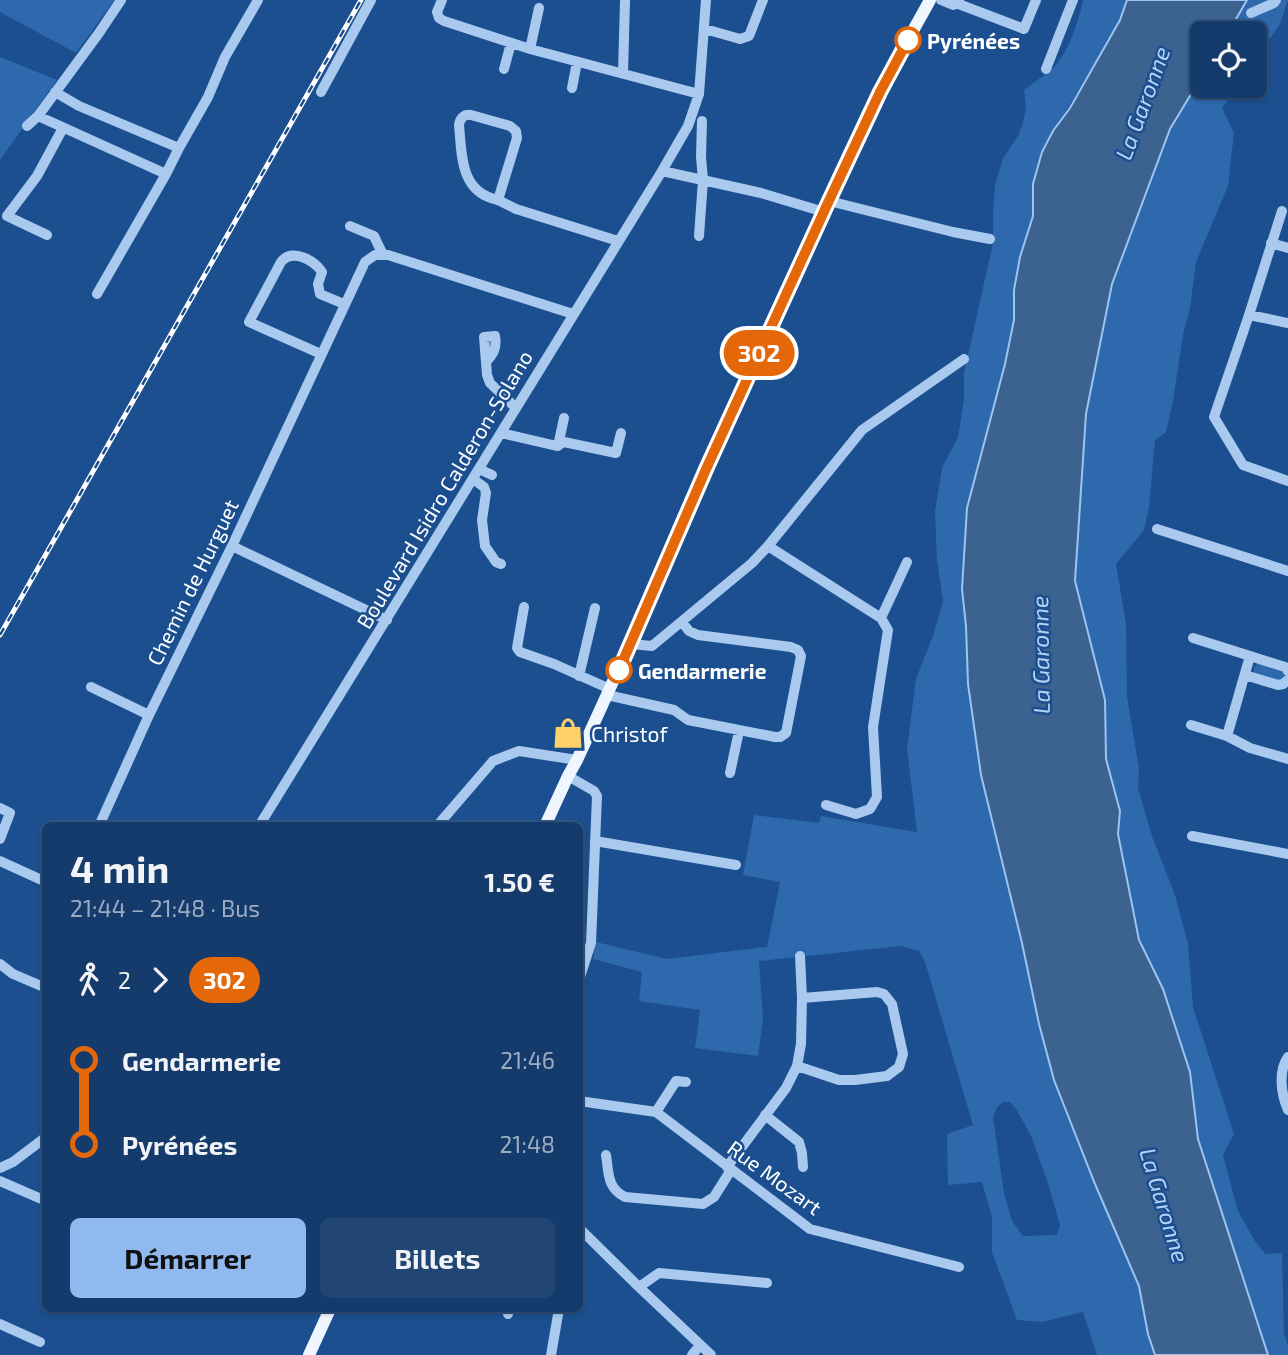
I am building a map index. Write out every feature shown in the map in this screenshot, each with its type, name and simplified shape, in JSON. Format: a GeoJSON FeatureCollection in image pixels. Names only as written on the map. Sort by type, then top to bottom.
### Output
{"type":"FeatureCollection","features":[{"type":"Feature","properties":{"kind":"main road"},"geometry":{"type":"LineString","coordinates":[[547,822],[631,644],[712,457],[880,92],[930,0]]}},
{"type":"Feature","properties":{"kind":"main road"},"geometry":{"type":"LineString","coordinates":[[309,1355],[329,1312]]}},
{"type":"Feature","properties":{"kind":"street"},"geometry":{"type":"LineString","coordinates":[[27,127],[38,116],[121,0]]}},
{"type":"Feature","properties":{"kind":"street"},"geometry":{"type":"LineString","coordinates":[[97,294],[208,97],[225,57],[257,0]]}},
{"type":"Feature","properties":{"kind":"street"},"geometry":{"type":"LineString","coordinates":[[321,92],[370,0]]}},
{"type":"Feature","properties":{"kind":"street"},"geometry":{"type":"LineString","coordinates":[[623,73],[625,0]]}},
{"type":"Feature","properties":{"kind":"street","name":"Boulevard Isidro Calderon-Solano"},"geometry":{"type":"LineString","coordinates":[[262,822],[688,125],[699,94],[706,0]]}},
{"type":"Feature","properties":{"kind":"street"},"geometry":{"type":"LineString","coordinates":[[705,29],[740,39],[748,36],[763,0]]}},
{"type":"Feature","properties":{"kind":"street"},"geometry":{"type":"LineString","coordinates":[[941,0],[953,5],[958,1],[1024,29],[1036,0]]}},
{"type":"Feature","properties":{"kind":"street"},"geometry":{"type":"LineString","coordinates":[[1046,69],[1073,0]]}},
{"type":"Feature","properties":{"kind":"street"},"geometry":{"type":"LineString","coordinates":[[1251,13],[1276,0]]}},
{"type":"Feature","properties":{"kind":"street"},"geometry":{"type":"LineString","coordinates":[[441,3],[437,12],[439,18],[444,21],[577,62],[699,94]]}},
{"type":"Feature","properties":{"kind":"street"},"geometry":{"type":"LineString","coordinates":[[530,48],[539,8]]}},
{"type":"Feature","properties":{"kind":"street"},"geometry":{"type":"LineString","coordinates":[[504,69],[511,43]]}},
{"type":"Feature","properties":{"kind":"street"},"geometry":{"type":"LineString","coordinates":[[572,88],[577,62]]}},
{"type":"Feature","properties":{"kind":"street"},"geometry":{"type":"LineString","coordinates":[[55,92],[79,106],[179,148]]}},
{"type":"Feature","properties":{"kind":"street"},"geometry":{"type":"LineString","coordinates":[[498,200],[517,138],[516,131],[510,126],[465,115],[459,125],[463,165],[467,176],[479,192],[516,209],[618,242]]}},
{"type":"Feature","properties":{"kind":"street"},"geometry":{"type":"LineString","coordinates":[[38,116],[166,174]]}},
{"type":"Feature","properties":{"kind":"street"},"geometry":{"type":"LineString","coordinates":[[699,236],[703,180],[702,121]]}},
{"type":"Feature","properties":{"kind":"street"},"geometry":{"type":"LineString","coordinates":[[47,235],[7,216],[37,176],[63,128]]}},
{"type":"Feature","properties":{"kind":"street"},"geometry":{"type":"LineString","coordinates":[[662,171],[990,239]]}},
{"type":"Feature","properties":{"kind":"street"},"geometry":{"type":"LineString","coordinates":[[1282,211],[1213,417],[1242,465],[1288,481]]}},
{"type":"Feature","properties":{"kind":"street"},"geometry":{"type":"LineString","coordinates":[[350,226],[374,236],[379,255],[388,255],[573,314]]}},
{"type":"Feature","properties":{"kind":"street"},"geometry":{"type":"LineString","coordinates":[[1271,243],[1288,248]]}},
{"type":"Feature","properties":{"kind":"street"},"geometry":{"type":"LineString","coordinates":[[321,355],[249,322],[281,261],[285,256],[293,254],[316,263],[322,272],[318,284],[320,294],[344,304]]}},
{"type":"Feature","properties":{"kind":"street","name":"Chemin de Hurguet"},"geometry":{"type":"LineString","coordinates":[[101,822],[344,304],[365,262],[379,255]]}},
{"type":"Feature","properties":{"kind":"street"},"geometry":{"type":"LineString","coordinates":[[1249,315],[1288,323]]}},
{"type":"Feature","properties":{"kind":"street"},"geometry":{"type":"LineString","coordinates":[[631,644],[652,646],[751,563],[862,430],[964,359]]}},
{"type":"Feature","properties":{"kind":"street"},"geometry":{"type":"LineString","coordinates":[[486,362],[490,383],[516,408]]}},
{"type":"Feature","properties":{"kind":"street"},"geometry":{"type":"LineString","coordinates":[[558,446],[564,418]]}},
{"type":"Feature","properties":{"kind":"street"},"geometry":{"type":"LineString","coordinates":[[501,433],[558,446],[564,442],[615,453],[621,433]]}},
{"type":"Feature","properties":{"kind":"street"},"geometry":{"type":"LineString","coordinates":[[479,469],[492,475]]}},
{"type":"Feature","properties":{"kind":"street"},"geometry":{"type":"LineString","coordinates":[[473,479],[484,487],[486,494],[482,520],[485,546],[496,562],[501,564]]}},
{"type":"Feature","properties":{"kind":"street"},"geometry":{"type":"LineString","coordinates":[[1157,529],[1288,571]]}},
{"type":"Feature","properties":{"kind":"street"},"geometry":{"type":"LineString","coordinates":[[768,545],[881,618],[888,630],[873,727],[877,797],[870,809],[856,814],[826,805]]}},
{"type":"Feature","properties":{"kind":"street"},"geometry":{"type":"LineString","coordinates":[[232,546],[387,620]]}},
{"type":"Feature","properties":{"kind":"street"},"geometry":{"type":"LineString","coordinates":[[881,618],[907,562]]}},
{"type":"Feature","properties":{"kind":"street"},"geometry":{"type":"LineString","coordinates":[[524,607],[518,650],[523,654],[554,664],[609,692],[674,710],[688,720],[775,737],[786,733],[800,653],[796,648],[694,634],[682,622]]}},
{"type":"Feature","properties":{"kind":"street"},"geometry":{"type":"LineString","coordinates":[[579,676],[595,608]]}},
{"type":"Feature","properties":{"kind":"street"},"geometry":{"type":"LineString","coordinates":[[1193,638],[1285,667],[1288,671]]}},
{"type":"Feature","properties":{"kind":"street"},"geometry":{"type":"LineString","coordinates":[[1227,736],[1250,656]]}},
{"type":"Feature","properties":{"kind":"street"},"geometry":{"type":"LineString","coordinates":[[1245,675],[1278,685],[1288,680]]}},
{"type":"Feature","properties":{"kind":"street"},"geometry":{"type":"LineString","coordinates":[[91,687],[149,715]]}},
{"type":"Feature","properties":{"kind":"street"},"geometry":{"type":"LineString","coordinates":[[1191,725],[1288,760]]}},
{"type":"Feature","properties":{"kind":"street"},"geometry":{"type":"LineString","coordinates":[[730,773],[739,731]]}},
{"type":"Feature","properties":{"kind":"street"},"geometry":{"type":"LineString","coordinates":[[439,822],[492,761],[519,751],[577,760]]}},
{"type":"Feature","properties":{"kind":"street"},"geometry":{"type":"LineString","coordinates":[[568,776],[594,791],[597,796],[591,943],[583,968]]}},
{"type":"Feature","properties":{"kind":"street"},"geometry":{"type":"LineString","coordinates":[[0,808],[10,813],[0,839]]}},
{"type":"Feature","properties":{"kind":"street"},"geometry":{"type":"LineString","coordinates":[[1192,836],[1288,854]]}},
{"type":"Feature","properties":{"kind":"street"},"geometry":{"type":"LineString","coordinates":[[595,841],[736,865]]}},
{"type":"Feature","properties":{"kind":"street"},"geometry":{"type":"LineString","coordinates":[[0,861],[42,879]]}},
{"type":"Feature","properties":{"kind":"street"},"geometry":{"type":"LineString","coordinates":[[606,1155],[615,1192],[625,1198],[703,1204],[714,1197],[729,1168],[786,1088],[797,1066],[801,1044],[800,956]]}},
{"type":"Feature","properties":{"kind":"street"},"geometry":{"type":"LineString","coordinates":[[0,964],[13,974],[42,986]]}},
{"type":"Feature","properties":{"kind":"street"},"geometry":{"type":"LineString","coordinates":[[797,1066],[839,1080],[855,1080],[887,1076],[900,1066],[902,1055],[892,1004],[884,994],[877,992],[802,998]]}},
{"type":"Feature","properties":{"kind":"street"},"geometry":{"type":"LineString","coordinates":[[1288,1057],[1282,1078],[1288,1110]]}},
{"type":"Feature","properties":{"kind":"street"},"geometry":{"type":"LineString","coordinates":[[656,1112],[676,1081],[686,1082]]}},
{"type":"Feature","properties":{"kind":"street","name":"Rue Mozart"},"geometry":{"type":"LineString","coordinates":[[583,1102],[656,1112],[810,1228],[959,1267]]}},
{"type":"Feature","properties":{"kind":"street"},"geometry":{"type":"LineString","coordinates":[[765,1115],[799,1142],[803,1167]]}},
{"type":"Feature","properties":{"kind":"street"},"geometry":{"type":"LineString","coordinates":[[0,1167],[13,1162],[42,1140]]}},
{"type":"Feature","properties":{"kind":"street"},"geometry":{"type":"LineString","coordinates":[[13,1162],[0,1179],[42,1199]]}},
{"type":"Feature","properties":{"kind":"street"},"geometry":{"type":"LineString","coordinates":[[583,1232],[711,1355]]}},
{"type":"Feature","properties":{"kind":"street"},"geometry":{"type":"LineString","coordinates":[[639,1287],[659,1273],[767,1283]]}},
{"type":"Feature","properties":{"kind":"street"},"geometry":{"type":"LineString","coordinates":[[551,1355],[558,1312]]}},
{"type":"Feature","properties":{"kind":"street"},"geometry":{"type":"LineString","coordinates":[[0,1324],[40,1342]]}},
{"type":"Feature","properties":{"kind":"street"},"geometry":{"type":"LineString","coordinates":[[692,1355],[700,1345]]}},
{"type":"Feature","properties":{"kind":"shaded area"},"geometry":{"type":"Polygon","coordinates":[[[0,0],[114,0],[76,53],[0,12],[0,0]]]}},
{"type":"Feature","properties":{"kind":"shaded area"},"geometry":{"type":"Polygon","coordinates":[[[1083,0],[1127,0],[1120,20],[1042,152],[1033,184],[1033,216],[1020,257],[1014,289],[1014,320],[967,508],[962,589],[968,684],[981,775],[1039,1024],[1054,1080],[1139,1286],[1155,1355],[1097,1355],[1083,1312],[1042,1322],[1017,1320],[992,1252],[992,1217],[982,1182],[948,1185],[947,1134],[973,1125],[925,962],[919,951],[901,946],[759,961],[763,1018],[758,1056],[695,1048],[700,1010],[639,1001],[642,972],[593,959],[596,942],[667,959],[767,947],[780,882],[743,875],[754,815],[819,823],[821,816],[917,832],[907,749],[916,679],[943,601],[937,561],[935,512],[942,468],[958,437],[964,399],[964,373],[993,243],[995,185],[1003,158],[1018,136],[1023,123],[1026,107],[1024,90],[1060,60],[1073,35],[1083,0]],[[1004,1102],[997,1107],[993,1117],[1004,1193],[1012,1221],[1023,1236],[1057,1235],[1060,1225],[1047,1180],[1031,1136],[1010,1102],[1004,1102]]]}},
{"type":"Feature","properties":{"kind":"shaded area"},"geometry":{"type":"Polygon","coordinates":[[[1247,0],[1288,0],[1280,24],[1267,43],[1267,21],[1235,21],[1247,0]]]}},
{"type":"Feature","properties":{"kind":"shaded area"},"geometry":{"type":"Polygon","coordinates":[[[0,57],[57,80],[0,160],[0,57]]]}},
{"type":"Feature","properties":{"kind":"shaded area"},"geometry":{"type":"Polygon","coordinates":[[[1190,96],[1190,98],[1229,98],[1222,108],[1234,133],[1228,186],[1196,262],[1166,432],[1155,440],[1149,507],[1144,530],[1116,564],[1126,624],[1127,696],[1139,769],[1138,788],[1152,836],[1175,895],[1188,944],[1193,1007],[1234,1134],[1223,1155],[1238,1211],[1265,1254],[1282,1253],[1284,1334],[1288,1355],[1268,1355],[1198,1139],[1190,1072],[1163,989],[1139,940],[1118,834],[1120,810],[1106,759],[1105,700],[1075,581],[1086,414],[1112,284],[1170,129],[1190,96]]]}},
{"type":"Feature","properties":{"kind":"shaded area"},"geometry":{"type":"Polygon","coordinates":[[[1259,663],[1285,672],[1285,678],[1280,682],[1256,675],[1254,667],[1259,663]]]}},
{"type":"Feature","properties":{"kind":"water","name":"La Garonne"},"geometry":{"type":"Polygon","coordinates":[[[1127,0],[1247,0],[1235,21],[1190,21],[1190,96],[1170,129],[1112,284],[1086,414],[1075,581],[1105,700],[1106,759],[1120,811],[1118,834],[1139,940],[1163,989],[1190,1072],[1198,1139],[1268,1355],[1155,1355],[1139,1286],[1054,1080],[981,775],[968,684],[962,589],[967,508],[1014,320],[1014,290],[1020,257],[1033,216],[1033,184],[1042,152],[1053,131],[1070,108],[1120,20],[1127,0]]]}},
{"type":"Feature","properties":{"kind":"railway"},"geometry":{"type":"LineString","coordinates":[[0,635],[361,0]]}},
{"type":"Feature","properties":{"kind":"bus line","name":"302"},"geometry":{"type":"LineString","coordinates":[[619,670],[707,467],[827,205],[880,92],[908,40]]}},
{"type":"Feature","properties":{"kind":"place","name":"Pyrénées"},"geometry":{"type":"Point","coordinates":[908,40]}},
{"type":"Feature","properties":{"kind":"place","name":"Gendarmerie"},"geometry":{"type":"Point","coordinates":[619,670]}},
{"type":"Feature","properties":{"kind":"place","name":"Christof"},"geometry":{"type":"Point","coordinates":[568,733]}}]}
